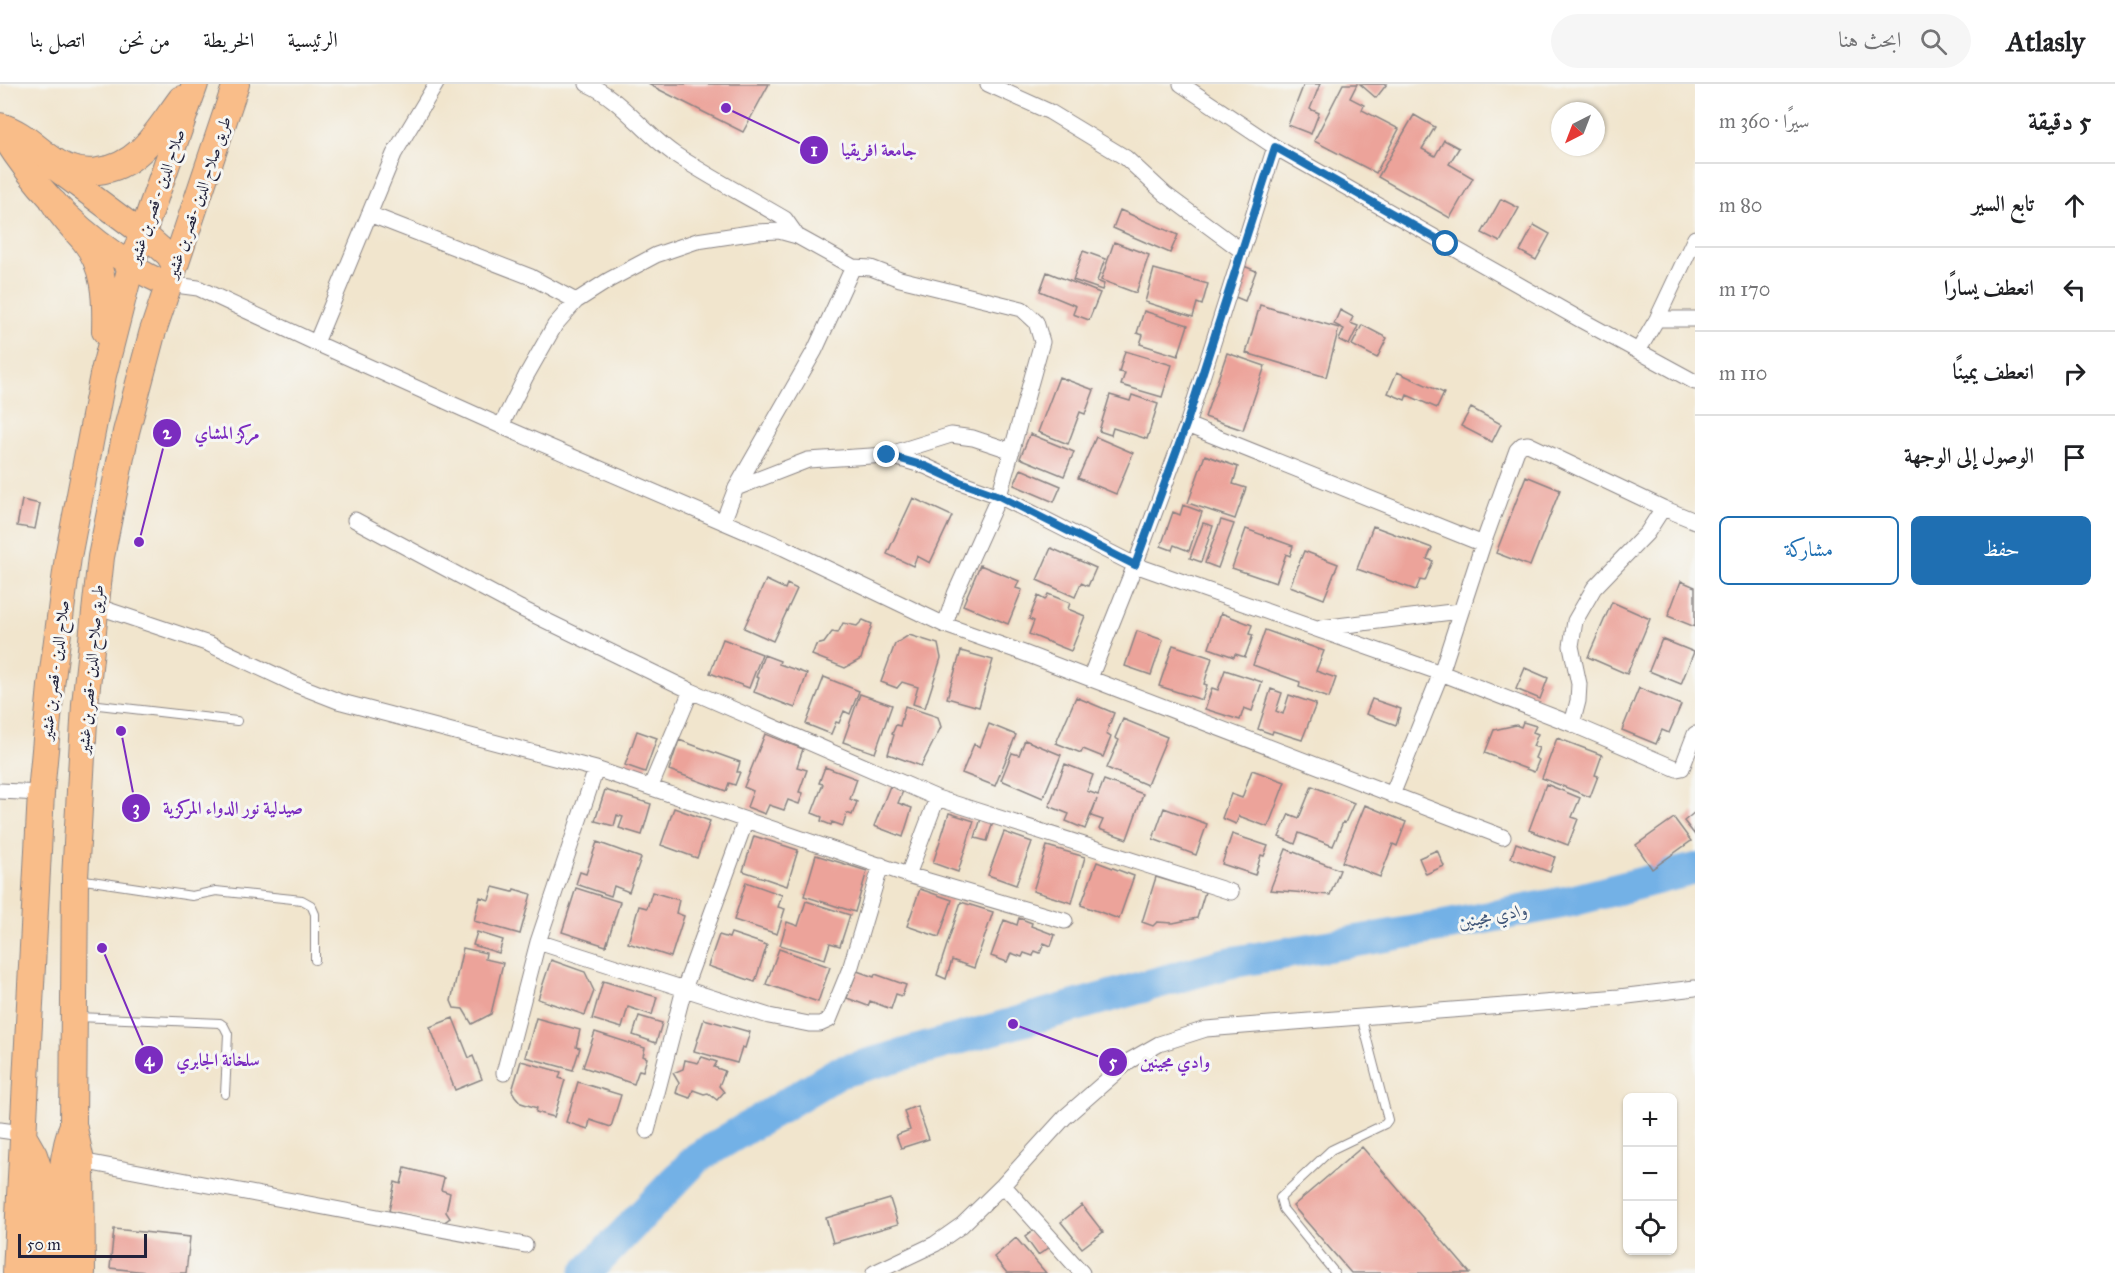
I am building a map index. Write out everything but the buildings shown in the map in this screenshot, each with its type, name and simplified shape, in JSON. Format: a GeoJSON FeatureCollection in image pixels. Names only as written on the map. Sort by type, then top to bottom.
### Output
{"type":"FeatureCollection","features":[{"type":"Feature","properties":{"kind":"highway"},"geometry":{"type":"LineString","coordinates":[[0,128],[18,133],[68,168],[79,171],[103,171],[126,163],[143,150],[194,84]]}},
{"type":"Feature","properties":{"kind":"highway","name":"صلاح الدين - قصر بن غشير"},"geometry":{"type":"LineString","coordinates":[[16,1273],[11,1132],[51,686],[68,557],[103,375],[131,266],[194,84]]}},
{"type":"Feature","properties":{"kind":"highway","name":"طريق صلاح الدين -قصر بن غشير"},"geometry":{"type":"LineString","coordinates":[[82,1273],[81,1161],[73,1124],[75,878],[85,704],[102,557],[126,432],[152,334],[236,84]]}},
{"type":"Feature","properties":{"kind":"highway"},"geometry":{"type":"LineString","coordinates":[[54,203],[63,218],[90,249],[101,273],[104,286],[105,319],[103,375]]}},
{"type":"Feature","properties":{"kind":"highway"},"geometry":{"type":"LineString","coordinates":[[62,1273],[62,1178],[64,1154],[73,1124]]}},
{"type":"Feature","properties":{"kind":"highway"},"geometry":{"type":"LineString","coordinates":[[11,1132],[34,1155],[41,1176],[39,1273]]}},
{"type":"Feature","properties":{"kind":"main road"},"geometry":{"type":"LineString","coordinates":[[0,128],[160,248],[171,274],[149,277],[90,236],[54,203],[22,165],[0,128]]}},
{"type":"Feature","properties":{"kind":"street"},"geometry":{"type":"LineString","coordinates":[[316,343],[394,154],[436,84]]}},
{"type":"Feature","properties":{"kind":"street"},"geometry":{"type":"LineString","coordinates":[[587,84],[610,96],[649,134],[673,153],[785,219],[797,236]]}},
{"type":"Feature","properties":{"kind":"street"},"geometry":{"type":"LineString","coordinates":[[988,84],[1050,112],[1126,158],[1166,194],[1242,250]]}},
{"type":"Feature","properties":{"kind":"street"},"geometry":{"type":"LineString","coordinates":[[1181,84],[1275,147],[1695,382]]}},
{"type":"Feature","properties":{"kind":"street"},"geometry":{"type":"LineString","coordinates":[[1090,678],[1135,565],[1186,425],[1275,147]]}},
{"type":"Feature","properties":{"kind":"street"},"geometry":{"type":"LineString","coordinates":[[369,214],[531,277],[576,301]]}},
{"type":"Feature","properties":{"kind":"street"},"geometry":{"type":"LineString","coordinates":[[501,426],[538,353],[555,325],[576,301],[609,280],[657,255],[697,241],[779,231],[797,236],[853,267],[870,268],[900,279],[1022,309],[1036,322],[1042,342],[999,496],[955,594],[945,625]]}},
{"type":"Feature","properties":{"kind":"street"},"geometry":{"type":"LineString","coordinates":[[1638,351],[1657,319],[1695,238]]}},
{"type":"Feature","properties":{"kind":"street"},"geometry":{"type":"LineString","coordinates":[[723,522],[736,488],[815,350],[853,267]]}},
{"type":"Feature","properties":{"kind":"street"},"geometry":{"type":"LineString","coordinates":[[171,274],[316,343],[501,426],[784,548],[945,625],[1090,678],[1503,837]]}},
{"type":"Feature","properties":{"kind":"street"},"geometry":{"type":"LineString","coordinates":[[1657,319],[1695,319]]}},
{"type":"Feature","properties":{"kind":"street"},"geometry":{"type":"LineString","coordinates":[[1186,425],[1483,544]]}},
{"type":"Feature","properties":{"kind":"street"},"geometry":{"type":"LineString","coordinates":[[736,488],[808,460],[887,455],[951,435],[973,438],[1012,451]]}},
{"type":"Feature","properties":{"kind":"street"},"geometry":{"type":"LineString","coordinates":[[1392,795],[1441,673],[1483,544],[1517,450],[1522,445],[1528,444],[1695,521]]}},
{"type":"Feature","properties":{"kind":"street"},"geometry":{"type":"LineString","coordinates":[[887,455],[925,466],[999,496],[1135,565],[1441,673],[1572,724],[1677,769],[1682,768],[1685,763],[1695,734]]}},
{"type":"Feature","properties":{"kind":"street"},"geometry":{"type":"LineString","coordinates":[[1572,724],[1578,701],[1579,684],[1571,646],[1575,621],[1594,588],[1647,533],[1663,508]]}},
{"type":"Feature","properties":{"kind":"street"},"geometry":{"type":"LineString","coordinates":[[355,520],[520,608],[692,691],[937,798],[1231,892]]}},
{"type":"Feature","properties":{"kind":"street"},"geometry":{"type":"LineString","coordinates":[[96,606],[209,644],[297,686],[338,701],[596,769],[908,875],[1065,921]]}},
{"type":"Feature","properties":{"kind":"street"},"geometry":{"type":"LineString","coordinates":[[1316,629],[1461,611]]}},
{"type":"Feature","properties":{"kind":"street"},"geometry":{"type":"LineString","coordinates":[[651,786],[692,691]]}},
{"type":"Feature","properties":{"kind":"street"},"geometry":{"type":"LineString","coordinates":[[504,1073],[538,942],[596,769]]}},
{"type":"Feature","properties":{"kind":"street"},"geometry":{"type":"LineString","coordinates":[[0,791],[41,793]]}},
{"type":"Feature","properties":{"kind":"street"},"geometry":{"type":"LineString","coordinates":[[908,875],[937,798]]}},
{"type":"Feature","properties":{"kind":"street"},"geometry":{"type":"LineString","coordinates":[[647,1131],[684,989],[746,820]]}},
{"type":"Feature","properties":{"kind":"street"},"geometry":{"type":"LineString","coordinates":[[538,942],[769,1016],[820,1024],[829,1020],[851,966],[881,865]]}},
{"type":"Feature","properties":{"kind":"street"},"geometry":{"type":"LineString","coordinates":[[881,1272],[935,1244],[962,1225],[1003,1185],[1065,1117],[1129,1061],[1159,1044],[1206,1029],[1619,997],[1695,988]]}},
{"type":"Feature","properties":{"kind":"street"},"geometry":{"type":"LineString","coordinates":[[81,1161],[525,1245]]}},
{"type":"Feature","properties":{"kind":"street"},"geometry":{"type":"LineString","coordinates":[[1003,1185],[1082,1273]]}},
{"type":"Feature","properties":{"kind":"lane"},"geometry":{"type":"LineString","coordinates":[[85,704],[237,721]]}},
{"type":"Feature","properties":{"kind":"lane"},"geometry":{"type":"LineString","coordinates":[[75,878],[192,896],[216,891],[302,900],[310,905],[315,914],[315,960]]}},
{"type":"Feature","properties":{"kind":"lane"},"geometry":{"type":"LineString","coordinates":[[1335,1273],[1283,1209],[1280,1198],[1331,1150],[1385,1124],[1388,1120],[1360,1016]]}},
{"type":"Feature","properties":{"kind":"lane"},"geometry":{"type":"LineString","coordinates":[[74,1017],[220,1023],[228,1034],[225,1094]]}},
{"type":"Feature","properties":{"kind":"waterway","name":"وادي مجينين"},"geometry":{"type":"LineString","coordinates":[[586,1273],[697,1158],[837,1073],[1228,963],[1439,927],[1571,901],[1695,869]]}},
{"type":"Feature","properties":{"kind":"place","name":"جامعة افريقيا"},"geometry":{"type":"Point","coordinates":[726,108]}},
{"type":"Feature","properties":{"kind":"place","name":"مركز المشاي"},"geometry":{"type":"Point","coordinates":[139,542]}},
{"type":"Feature","properties":{"kind":"place","name":"صيدلية نور الدواء المركزية"},"geometry":{"type":"Point","coordinates":[121,731]}},
{"type":"Feature","properties":{"kind":"place","name":"سلخانة الجابري"},"geometry":{"type":"Point","coordinates":[102,948]}},
{"type":"Feature","properties":{"kind":"place","name":"وادي مجينين"},"geometry":{"type":"Point","coordinates":[1013,1024]}},
{"type":"Feature","properties":{"kind":"route"},"geometry":{"type":"LineString","coordinates":[[887,455],[925,466],[999,496],[1135,565],[1186,425],[1275,147],[1446,244]]}}]}
